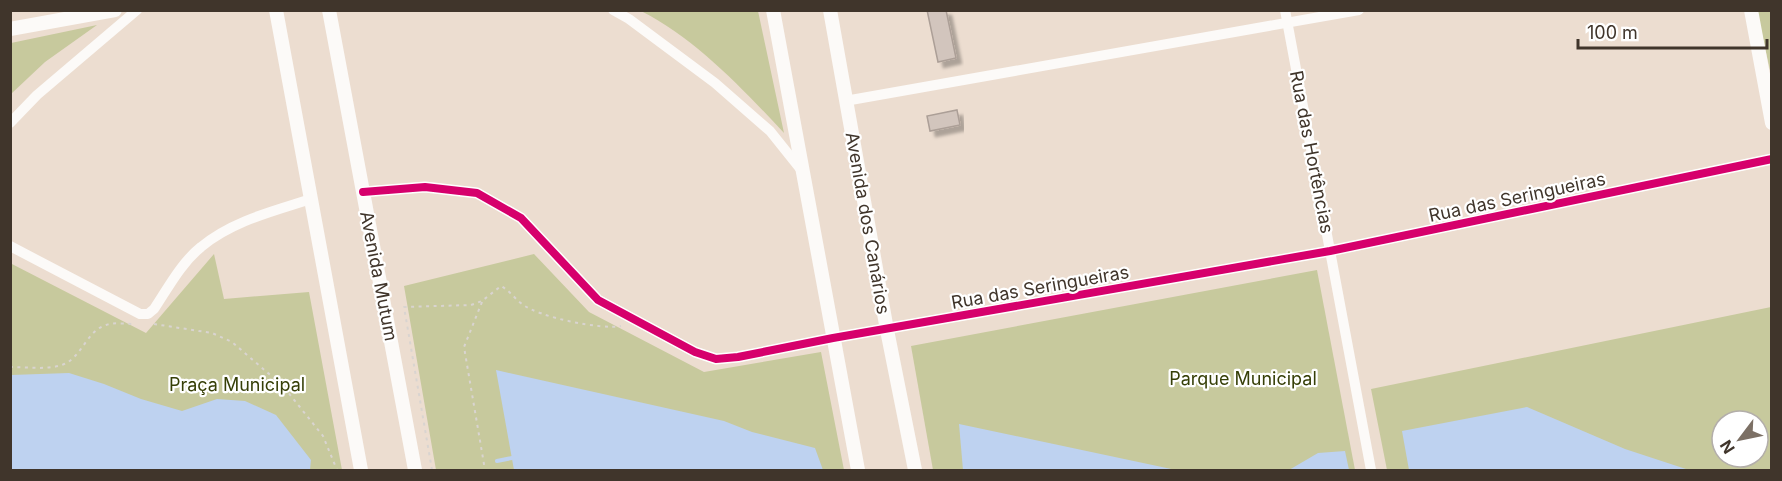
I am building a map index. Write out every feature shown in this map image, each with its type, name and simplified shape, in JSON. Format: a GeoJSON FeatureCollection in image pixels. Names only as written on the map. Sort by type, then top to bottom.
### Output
{"type":"FeatureCollection","features":[{"type":"Feature","properties":{"kind":"street"},"geometry":{"type":"LineString","coordinates":[[10,29],[115,10]]}},
{"type":"Feature","properties":{"kind":"street"},"geometry":{"type":"LineString","coordinates":[[10,123],[37,95],[137,10]]}},
{"type":"Feature","properties":{"kind":"street"},"geometry":{"type":"LineString","coordinates":[[276,10],[361,471]]}},
{"type":"Feature","properties":{"kind":"street","name":"Avenida Mutum"},"geometry":{"type":"LineString","coordinates":[[329,10],[415,471]]}},
{"type":"Feature","properties":{"kind":"street"},"geometry":{"type":"LineString","coordinates":[[613,10],[629,19],[715,83],[770,131],[802,171]]}},
{"type":"Feature","properties":{"kind":"street"},"geometry":{"type":"LineString","coordinates":[[773,10],[858,471]]}},
{"type":"Feature","properties":{"kind":"street","name":"Avenida dos Canários"},"geometry":{"type":"LineString","coordinates":[[830,10],[887,330],[915,471]]}},
{"type":"Feature","properties":{"kind":"street","name":"Rua das Hortências"},"geometry":{"type":"LineString","coordinates":[[1285,10],[1371,471]]}},
{"type":"Feature","properties":{"kind":"street"},"geometry":{"type":"LineString","coordinates":[[845,101],[1359,10]]}},
{"type":"Feature","properties":{"kind":"street"},"geometry":{"type":"LineString","coordinates":[[1751,10],[1772,123]]}},
{"type":"Feature","properties":{"kind":"street","name":"Rua das Seringueiras"},"geometry":{"type":"LineString","coordinates":[[363,192],[424,187],[477,193],[521,218],[598,300],[695,352],[716,359],[738,357],[833,338],[1330,251],[1772,159]]}},
{"type":"Feature","properties":{"kind":"street"},"geometry":{"type":"LineString","coordinates":[[10,246],[140,314],[148,314],[154,309],[180,269],[200,247],[226,230],[263,214],[311,199]]}},
{"type":"Feature","properties":{"kind":"path"},"geometry":{"type":"LineString","coordinates":[[432,471],[404,307],[471,304],[482,301],[501,286],[523,305],[546,316],[610,328],[627,324]]}},
{"type":"Feature","properties":{"kind":"path"},"geometry":{"type":"LineString","coordinates":[[482,301],[464,347],[485,471]]}},
{"type":"Feature","properties":{"kind":"path"},"geometry":{"type":"LineString","coordinates":[[10,367],[62,365],[73,359],[98,328],[107,324],[139,324]]}},
{"type":"Feature","properties":{"kind":"path"},"geometry":{"type":"LineString","coordinates":[[149,324],[212,333],[232,342],[283,386],[323,436],[337,471]]}},
{"type":"Feature","properties":{"kind":"green space"},"geometry":{"type":"Polygon","coordinates":[[[641,11],[758,11],[784,133],[735,82],[699,50],[661,22],[641,11]]]}},
{"type":"Feature","properties":{"kind":"green space"},"geometry":{"type":"Polygon","coordinates":[[[1757,11],[1771,11],[1771,75],[1757,11]]]}},
{"type":"Feature","properties":{"kind":"green space"},"geometry":{"type":"Polygon","coordinates":[[[97,25],[45,62],[11,94],[11,43],[97,25]]]}},
{"type":"Feature","properties":{"kind":"green space","name":"Praça Municipal"},"geometry":{"type":"Polygon","coordinates":[[[214,254],[224,299],[309,292],[342,470],[11,470],[10,263],[146,333],[214,254]]]}},
{"type":"Feature","properties":{"kind":"green space"},"geometry":{"type":"Polygon","coordinates":[[[534,254],[589,312],[704,372],[821,352],[844,470],[436,470],[404,286],[534,254]]]}},
{"type":"Feature","properties":{"kind":"green space","name":"Parque Municipal"},"geometry":{"type":"Polygon","coordinates":[[[1317,270],[1355,470],[933,470],[911,346],[1317,270]]]}},
{"type":"Feature","properties":{"kind":"green space"},"geometry":{"type":"Polygon","coordinates":[[[1771,307],[1771,470],[1387,470],[1371,389],[1771,307]]]}},
{"type":"Feature","properties":{"kind":"water"},"geometry":{"type":"Polygon","coordinates":[[[496,370],[724,421],[752,432],[815,448],[823,470],[514,470],[496,370]]]}},
{"type":"Feature","properties":{"kind":"water"},"geometry":{"type":"Polygon","coordinates":[[[69,373],[182,411],[217,399],[245,401],[276,415],[311,460],[310,470],[11,470],[11,375],[69,373]]]}},
{"type":"Feature","properties":{"kind":"water"},"geometry":{"type":"Polygon","coordinates":[[[1527,407],[1625,449],[1689,470],[1409,470],[1402,431],[1527,407]]]}},
{"type":"Feature","properties":{"kind":"water"},"geometry":{"type":"Polygon","coordinates":[[[959,424],[1176,470],[963,470],[959,424]]]}},
{"type":"Feature","properties":{"kind":"water"},"geometry":{"type":"Polygon","coordinates":[[[1345,451],[1349,470],[1289,470],[1318,453],[1345,451]]]}},
{"type":"Feature","properties":{"kind":"building"},"geometry":{"type":"Polygon","coordinates":[[[927,10],[946,10],[956,58],[938,62],[927,10]]]}},
{"type":"Feature","properties":{"kind":"building"},"geometry":{"type":"Polygon","coordinates":[[[957,110],[960,125],[930,131],[927,116],[957,110]]]}},
{"type":"Feature","properties":{"kind":"waterway"},"geometry":{"type":"LineString","coordinates":[[497,461],[517,457]]}},
{"type":"Feature","properties":{"kind":"cycle path"},"geometry":{"type":"LineString","coordinates":[[363,192],[425,187],[477,193],[521,218],[598,300],[695,352],[716,359],[738,357],[833,338],[1330,251],[1772,159]]}}]}
